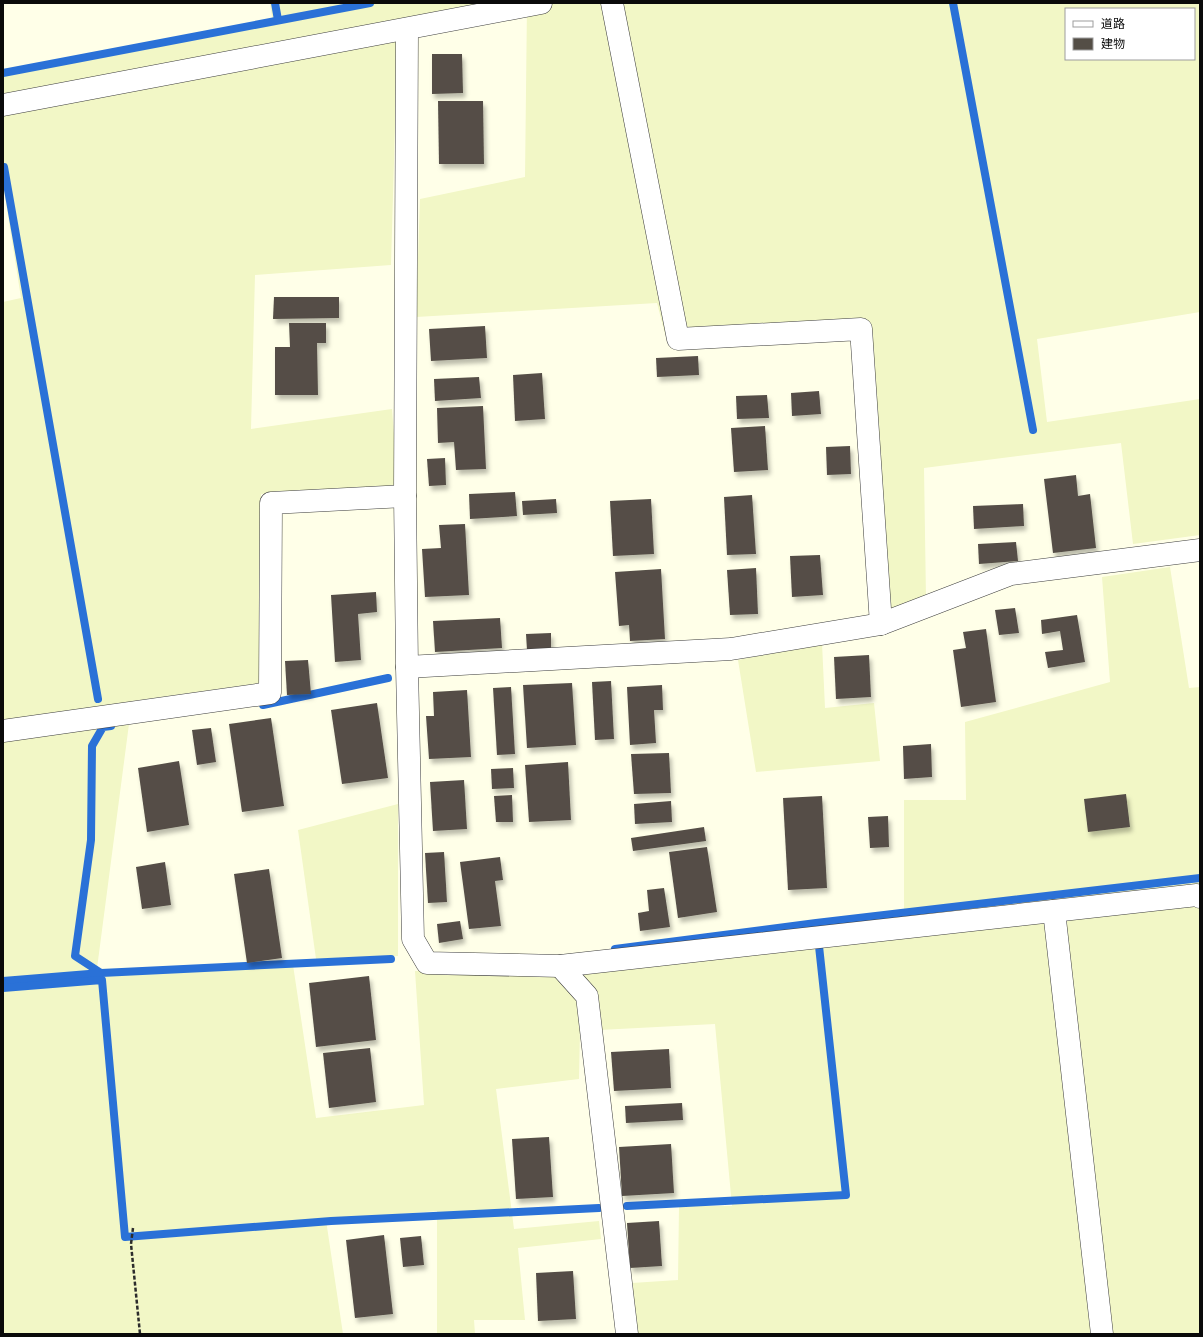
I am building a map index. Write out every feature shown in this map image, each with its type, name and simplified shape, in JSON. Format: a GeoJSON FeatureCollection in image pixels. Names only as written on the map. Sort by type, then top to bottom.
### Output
{"type":"FeatureCollection","features":[{"type":"Feature","properties":{"kind":"street"},"geometry":{"type":"LineString","coordinates":[[3,105],[541,3]]}},
{"type":"Feature","properties":{"kind":"street"},"geometry":{"type":"LineString","coordinates":[[612,3],[678,339],[860,328],[880,624]]}},
{"type":"Feature","properties":{"kind":"street"},"geometry":{"type":"LineString","coordinates":[[407,28],[405,496],[407,667],[413,939],[427,963],[560,966],[1197,895],[1200,896]]}},
{"type":"Feature","properties":{"kind":"street"},"geometry":{"type":"LineString","coordinates":[[3,731],[270,693],[271,503],[405,496]]}},
{"type":"Feature","properties":{"kind":"street"},"geometry":{"type":"LineString","coordinates":[[407,667],[731,649],[880,624],[1011,574],[1200,550]]}},
{"type":"Feature","properties":{"kind":"street"},"geometry":{"type":"LineString","coordinates":[[1054,911],[1102,1334]]}},
{"type":"Feature","properties":{"kind":"street"},"geometry":{"type":"LineString","coordinates":[[560,966],[587,996],[627,1334]]}},
{"type":"Feature","properties":{"kind":"path"},"geometry":{"type":"LineString","coordinates":[[133,1228],[132,1244],[140,1334]]}},
{"type":"Feature","properties":{"kind":"green space"},"geometry":{"type":"Polygon","coordinates":[[[270,3],[1200,3],[1200,312],[1037,339],[1047,422],[1200,399],[1200,535],[1133,544],[1121,443],[924,468],[926,598],[888,616],[869,323],[665,334],[657,303],[416,317],[420,199],[525,177],[527,4],[398,23],[391,265],[255,275],[251,429],[392,409],[398,486],[261,494],[261,683],[132,701],[96,976],[293,965],[316,1118],[424,1105],[415,971],[560,971],[904,923],[904,800],[966,800],[965,722],[1110,682],[1102,577],[1170,567],[1189,688],[1200,687],[1200,1334],[638,1334],[632,1283],[678,1280],[679,1206],[732,1206],[715,1024],[580,1031],[579,1079],[496,1089],[514,1229],[599,1221],[601,1239],[518,1248],[525,1320],[474,1320],[475,1334],[435,1334],[437,1333],[437,1211],[326,1220],[343,1334],[3,1334],[3,302],[21,298],[3,184],[3,73],[273,24],[270,3]]]}},
{"type":"Feature","properties":{"kind":"green space"},"geometry":{"type":"Polygon","coordinates":[[[822,643],[825,708],[874,703],[880,761],[756,772],[738,660],[822,643]]]}},
{"type":"Feature","properties":{"kind":"green space"},"geometry":{"type":"Polygon","coordinates":[[[398,804],[398,956],[316,959],[298,830],[398,804]]]}},
{"type":"Feature","properties":{"kind":"building"},"geometry":{"type":"Polygon","coordinates":[[[432,54],[462,54],[463,93],[432,94],[432,54]]]}},
{"type":"Feature","properties":{"kind":"building"},"geometry":{"type":"Polygon","coordinates":[[[438,101],[483,101],[484,164],[439,164],[438,101]]]}},
{"type":"Feature","properties":{"kind":"building"},"geometry":{"type":"Polygon","coordinates":[[[274,297],[339,297],[339,318],[273,319],[274,297]]]}},
{"type":"Feature","properties":{"kind":"building"},"geometry":{"type":"Polygon","coordinates":[[[289,323],[326,323],[326,343],[317,343],[318,395],[275,395],[275,347],[290,347],[289,323]]]}},
{"type":"Feature","properties":{"kind":"building"},"geometry":{"type":"Polygon","coordinates":[[[485,326],[487,358],[431,361],[429,329],[485,326]]]}},
{"type":"Feature","properties":{"kind":"building"},"geometry":{"type":"Polygon","coordinates":[[[698,356],[699,375],[657,377],[656,358],[698,356]]]}},
{"type":"Feature","properties":{"kind":"building"},"geometry":{"type":"Polygon","coordinates":[[[542,373],[545,419],[515,421],[513,375],[542,373]]]}},
{"type":"Feature","properties":{"kind":"building"},"geometry":{"type":"Polygon","coordinates":[[[479,377],[481,398],[435,401],[434,379],[479,377]]]}},
{"type":"Feature","properties":{"kind":"building"},"geometry":{"type":"Polygon","coordinates":[[[819,391],[821,414],[792,416],[791,393],[819,391]]]}},
{"type":"Feature","properties":{"kind":"building"},"geometry":{"type":"Polygon","coordinates":[[[767,395],[769,418],[737,419],[736,396],[767,395]]]}},
{"type":"Feature","properties":{"kind":"building"},"geometry":{"type":"Polygon","coordinates":[[[483,406],[486,469],[456,470],[454,442],[438,443],[437,408],[483,406]]]}},
{"type":"Feature","properties":{"kind":"building"},"geometry":{"type":"Polygon","coordinates":[[[765,426],[768,470],[734,472],[731,428],[765,426]]]}},
{"type":"Feature","properties":{"kind":"building"},"geometry":{"type":"Polygon","coordinates":[[[850,446],[851,474],[827,475],[826,447],[850,446]]]}},
{"type":"Feature","properties":{"kind":"building"},"geometry":{"type":"Polygon","coordinates":[[[445,458],[446,485],[429,486],[427,459],[445,458]]]}},
{"type":"Feature","properties":{"kind":"building"},"geometry":{"type":"Polygon","coordinates":[[[1076,475],[1078,496],[1090,494],[1096,548],[1053,553],[1044,479],[1076,475]]]}},
{"type":"Feature","properties":{"kind":"building"},"geometry":{"type":"Polygon","coordinates":[[[515,492],[517,516],[470,519],[469,494],[515,492]]]}},
{"type":"Feature","properties":{"kind":"building"},"geometry":{"type":"Polygon","coordinates":[[[752,495],[756,554],[727,555],[724,497],[752,495]]]}},
{"type":"Feature","properties":{"kind":"building"},"geometry":{"type":"Polygon","coordinates":[[[556,499],[557,513],[523,515],[522,501],[556,499]]]}},
{"type":"Feature","properties":{"kind":"building"},"geometry":{"type":"Polygon","coordinates":[[[651,499],[654,554],[613,556],[610,501],[651,499]]]}},
{"type":"Feature","properties":{"kind":"building"},"geometry":{"type":"Polygon","coordinates":[[[1023,504],[1024,526],[974,529],[973,506],[1023,504]]]}},
{"type":"Feature","properties":{"kind":"building"},"geometry":{"type":"Polygon","coordinates":[[[465,524],[469,595],[425,597],[422,549],[441,548],[439,525],[465,524]]]}},
{"type":"Feature","properties":{"kind":"building"},"geometry":{"type":"Polygon","coordinates":[[[1016,542],[1018,561],[979,564],[978,544],[1016,542]]]}},
{"type":"Feature","properties":{"kind":"building"},"geometry":{"type":"Polygon","coordinates":[[[820,555],[823,595],[792,597],[790,556],[820,555]]]}},
{"type":"Feature","properties":{"kind":"building"},"geometry":{"type":"Polygon","coordinates":[[[756,568],[758,614],[730,615],[727,570],[756,568]]]}},
{"type":"Feature","properties":{"kind":"building"},"geometry":{"type":"Polygon","coordinates":[[[661,569],[665,639],[630,641],[629,625],[619,626],[615,572],[661,569]]]}},
{"type":"Feature","properties":{"kind":"building"},"geometry":{"type":"Polygon","coordinates":[[[376,592],[377,612],[358,614],[361,660],[335,662],[331,595],[376,592]]]}},
{"type":"Feature","properties":{"kind":"building"},"geometry":{"type":"Polygon","coordinates":[[[1015,608],[1019,633],[999,635],[995,610],[1015,608]]]}},
{"type":"Feature","properties":{"kind":"building"},"geometry":{"type":"Polygon","coordinates":[[[1077,615],[1085,662],[1048,668],[1045,652],[1063,650],[1060,631],[1042,634],[1041,620],[1077,615]]]}},
{"type":"Feature","properties":{"kind":"building"},"geometry":{"type":"Polygon","coordinates":[[[500,618],[502,648],[435,652],[433,621],[500,618]]]}},
{"type":"Feature","properties":{"kind":"building"},"geometry":{"type":"Polygon","coordinates":[[[986,629],[996,702],[961,707],[953,650],[966,648],[963,632],[986,629]]]}},
{"type":"Feature","properties":{"kind":"building"},"geometry":{"type":"Polygon","coordinates":[[[551,633],[551,649],[527,650],[526,634],[551,633]]]}},
{"type":"Feature","properties":{"kind":"building"},"geometry":{"type":"Polygon","coordinates":[[[869,655],[871,697],[836,699],[834,657],[869,655]]]}},
{"type":"Feature","properties":{"kind":"building"},"geometry":{"type":"Polygon","coordinates":[[[308,660],[311,694],[287,695],[285,661],[308,660]]]}},
{"type":"Feature","properties":{"kind":"building"},"geometry":{"type":"Polygon","coordinates":[[[611,681],[614,739],[595,740],[592,682],[611,681]]]}},
{"type":"Feature","properties":{"kind":"building"},"geometry":{"type":"Polygon","coordinates":[[[572,683],[576,745],[527,748],[523,685],[572,683]]]}},
{"type":"Feature","properties":{"kind":"building"},"geometry":{"type":"Polygon","coordinates":[[[662,685],[663,710],[654,710],[656,743],[630,745],[627,687],[662,685]]]}},
{"type":"Feature","properties":{"kind":"building"},"geometry":{"type":"Polygon","coordinates":[[[511,687],[515,754],[497,755],[493,688],[511,687]]]}},
{"type":"Feature","properties":{"kind":"building"},"geometry":{"type":"Polygon","coordinates":[[[467,690],[471,757],[429,759],[426,716],[434,716],[433,692],[467,690]]]}},
{"type":"Feature","properties":{"kind":"building"},"geometry":{"type":"Polygon","coordinates":[[[377,703],[388,778],[342,784],[331,710],[377,703]]]}},
{"type":"Feature","properties":{"kind":"building"},"geometry":{"type":"Polygon","coordinates":[[[271,718],[284,806],[242,812],[229,724],[271,718]]]}},
{"type":"Feature","properties":{"kind":"building"},"geometry":{"type":"Polygon","coordinates":[[[211,728],[216,762],[197,765],[192,730],[211,728]]]}},
{"type":"Feature","properties":{"kind":"building"},"geometry":{"type":"Polygon","coordinates":[[[931,744],[932,777],[904,779],[903,746],[931,744]]]}},
{"type":"Feature","properties":{"kind":"building"},"geometry":{"type":"Polygon","coordinates":[[[669,753],[671,793],[634,794],[631,754],[669,753]]]}},
{"type":"Feature","properties":{"kind":"building"},"geometry":{"type":"Polygon","coordinates":[[[179,761],[189,825],[147,832],[138,768],[179,761]]]}},
{"type":"Feature","properties":{"kind":"building"},"geometry":{"type":"Polygon","coordinates":[[[568,762],[571,820],[529,822],[525,765],[568,762]]]}},
{"type":"Feature","properties":{"kind":"building"},"geometry":{"type":"Polygon","coordinates":[[[513,768],[514,788],[492,789],[491,769],[513,768]]]}},
{"type":"Feature","properties":{"kind":"building"},"geometry":{"type":"Polygon","coordinates":[[[464,780],[467,829],[433,831],[430,782],[464,780]]]}},
{"type":"Feature","properties":{"kind":"building"},"geometry":{"type":"Polygon","coordinates":[[[1126,794],[1130,827],[1088,832],[1084,799],[1126,794]]]}},
{"type":"Feature","properties":{"kind":"building"},"geometry":{"type":"Polygon","coordinates":[[[512,795],[513,822],[496,822],[494,796],[512,795]]]}},
{"type":"Feature","properties":{"kind":"building"},"geometry":{"type":"Polygon","coordinates":[[[822,796],[827,888],[788,890],[783,798],[822,796]]]}},
{"type":"Feature","properties":{"kind":"building"},"geometry":{"type":"Polygon","coordinates":[[[671,801],[672,822],[635,824],[634,804],[671,801]]]}},
{"type":"Feature","properties":{"kind":"building"},"geometry":{"type":"Polygon","coordinates":[[[888,816],[889,847],[870,848],[868,817],[888,816]]]}},
{"type":"Feature","properties":{"kind":"building"},"geometry":{"type":"Polygon","coordinates":[[[704,827],[706,841],[633,851],[631,838],[704,827]]]}},
{"type":"Feature","properties":{"kind":"building"},"geometry":{"type":"Polygon","coordinates":[[[707,847],[717,912],[678,918],[669,852],[707,847]]]}},
{"type":"Feature","properties":{"kind":"building"},"geometry":{"type":"Polygon","coordinates":[[[444,852],[447,902],[428,903],[425,853],[444,852]]]}},
{"type":"Feature","properties":{"kind":"building"},"geometry":{"type":"Polygon","coordinates":[[[500,857],[503,880],[495,881],[501,926],[469,929],[460,862],[500,857]]]}},
{"type":"Feature","properties":{"kind":"building"},"geometry":{"type":"Polygon","coordinates":[[[165,862],[171,905],[142,909],[136,867],[165,862]]]}},
{"type":"Feature","properties":{"kind":"building"},"geometry":{"type":"Polygon","coordinates":[[[269,869],[282,958],[247,963],[234,874],[269,869]]]}},
{"type":"Feature","properties":{"kind":"building"},"geometry":{"type":"Polygon","coordinates":[[[664,888],[670,927],[640,931],[638,913],[649,911],[647,890],[664,888]]]}},
{"type":"Feature","properties":{"kind":"building"},"geometry":{"type":"Polygon","coordinates":[[[460,921],[463,939],[439,943],[437,924],[460,921]]]}},
{"type":"Feature","properties":{"kind":"building"},"geometry":{"type":"Polygon","coordinates":[[[369,976],[376,1040],[316,1047],[309,983],[369,976]]]}},
{"type":"Feature","properties":{"kind":"building"},"geometry":{"type":"Polygon","coordinates":[[[370,1048],[376,1102],[329,1108],[323,1053],[370,1048]]]}},
{"type":"Feature","properties":{"kind":"building"},"geometry":{"type":"Polygon","coordinates":[[[669,1049],[671,1088],[614,1091],[611,1052],[669,1049]]]}},
{"type":"Feature","properties":{"kind":"building"},"geometry":{"type":"Polygon","coordinates":[[[682,1103],[683,1120],[626,1123],[625,1106],[682,1103]]]}},
{"type":"Feature","properties":{"kind":"building"},"geometry":{"type":"Polygon","coordinates":[[[549,1137],[553,1197],[516,1199],[512,1139],[549,1137]]]}},
{"type":"Feature","properties":{"kind":"building"},"geometry":{"type":"Polygon","coordinates":[[[671,1144],[674,1193],[622,1196],[619,1147],[671,1144]]]}},
{"type":"Feature","properties":{"kind":"building"},"geometry":{"type":"Polygon","coordinates":[[[659,1221],[662,1266],[630,1268],[627,1223],[659,1221]]]}},
{"type":"Feature","properties":{"kind":"building"},"geometry":{"type":"Polygon","coordinates":[[[384,1235],[393,1314],[355,1318],[346,1240],[384,1235]]]}},
{"type":"Feature","properties":{"kind":"building"},"geometry":{"type":"Polygon","coordinates":[[[421,1236],[424,1265],[403,1267],[400,1238],[421,1236]]]}},
{"type":"Feature","properties":{"kind":"building"},"geometry":{"type":"Polygon","coordinates":[[[573,1271],[576,1319],[538,1321],[536,1273],[573,1271]]]}},
{"type":"Feature","properties":{"kind":"waterway"},"geometry":{"type":"LineString","coordinates":[[275,3],[278,20]]}},
{"type":"Feature","properties":{"kind":"waterway"},"geometry":{"type":"LineString","coordinates":[[3,73],[370,3]]}},
{"type":"Feature","properties":{"kind":"waterway"},"geometry":{"type":"LineString","coordinates":[[953,3],[1033,430]]}},
{"type":"Feature","properties":{"kind":"waterway"},"geometry":{"type":"LineString","coordinates":[[4,167],[98,699]]}},
{"type":"Feature","properties":{"kind":"waterway"},"geometry":{"type":"LineString","coordinates":[[263,705],[388,678]]}},
{"type":"Feature","properties":{"kind":"waterway"},"geometry":{"type":"LineString","coordinates":[[101,973],[75,956],[91,840],[92,746],[103,727],[111,726]]}},
{"type":"Feature","properties":{"kind":"waterway"},"geometry":{"type":"LineString","coordinates":[[615,949],[816,923],[1200,878]]}},
{"type":"Feature","properties":{"kind":"waterway"},"geometry":{"type":"LineString","coordinates":[[627,1206],[846,1195],[818,937]]}},
{"type":"Feature","properties":{"kind":"waterway"},"geometry":{"type":"LineString","coordinates":[[3,981],[101,973],[391,959]]}},
{"type":"Feature","properties":{"kind":"waterway"},"geometry":{"type":"LineString","coordinates":[[3,988],[102,980],[125,1237],[331,1221],[599,1208]]}}]}
